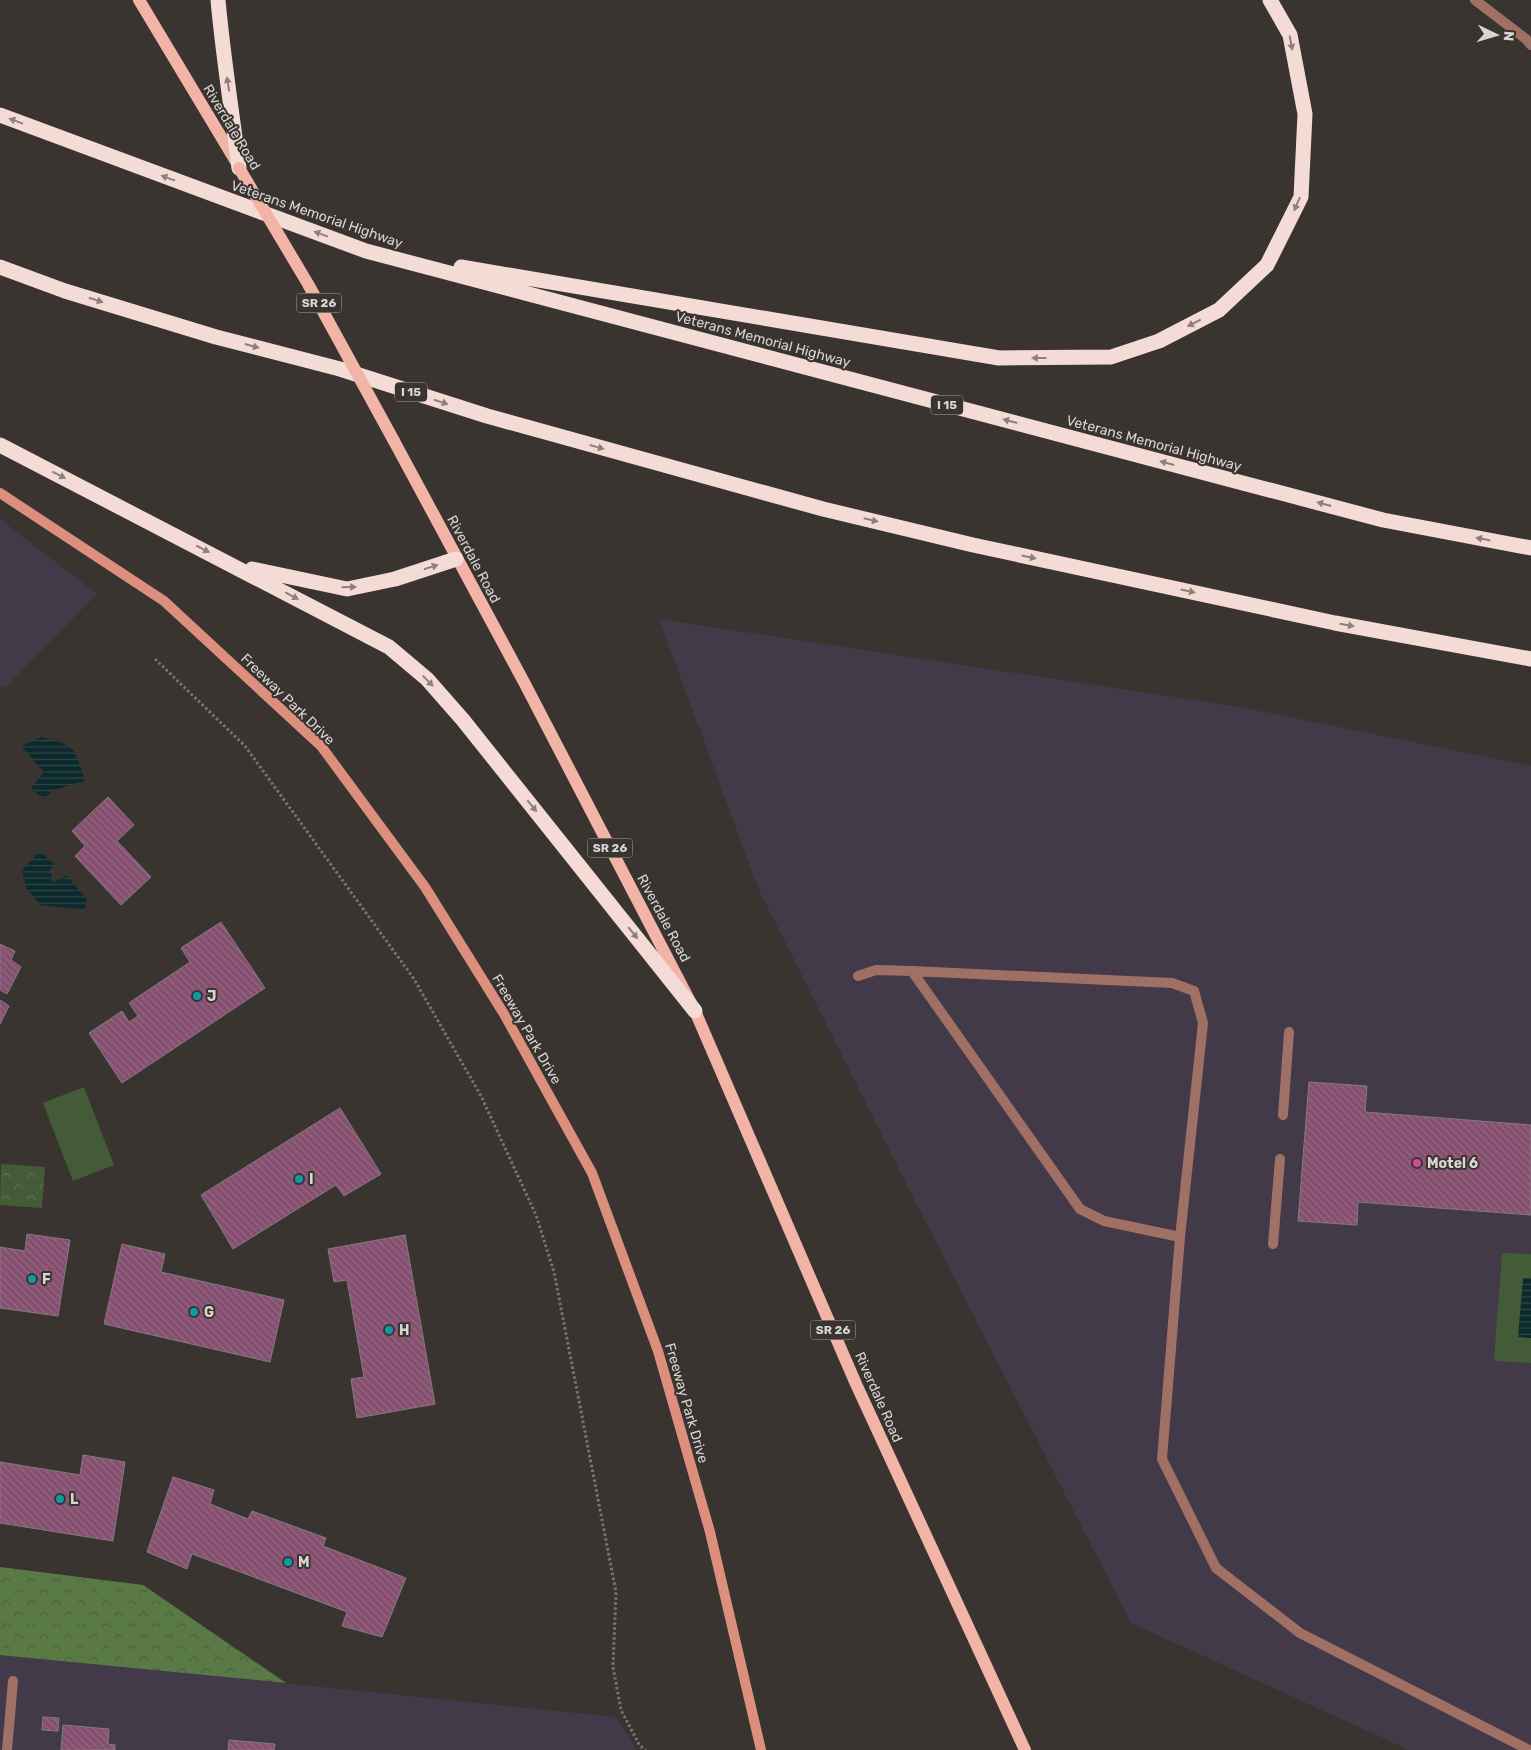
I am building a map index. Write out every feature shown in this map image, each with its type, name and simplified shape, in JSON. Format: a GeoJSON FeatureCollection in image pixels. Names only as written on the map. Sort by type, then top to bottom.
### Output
{"type":"FeatureCollection","features":[{"type":"Feature","properties":{"kind":"highway"},"geometry":{"type":"LineString","coordinates":[[218,0],[222,49],[229,86],[239,168]]}},
{"type":"Feature","properties":{"kind":"highway"},"geometry":{"type":"LineString","coordinates":[[366,251],[998,358],[1111,357],[1159,341],[1219,310],[1268,265],[1301,197],[1305,114],[1290,35],[1270,0]]}},
{"type":"Feature","properties":{"kind":"highway","name":"Veterans Memorial Highway"},"geometry":{"type":"LineString","coordinates":[[0,115],[366,251],[1383,520],[1531,548]]}},
{"type":"Feature","properties":{"kind":"highway","name":"I 15"},"geometry":{"type":"LineString","coordinates":[[0,267],[65,291],[216,337],[340,369],[487,416],[824,509],[973,545],[1326,621],[1531,660]]}},
{"type":"Feature","properties":{"kind":"highway"},"geometry":{"type":"LineString","coordinates":[[0,279],[65,291]]}},
{"type":"Feature","properties":{"kind":"highway"},"geometry":{"type":"LineString","coordinates":[[0,445],[389,647],[427,679],[463,720],[695,1011]]}},
{"type":"Feature","properties":{"kind":"highway"},"geometry":{"type":"LineString","coordinates":[[233,565],[347,589],[395,579],[456,559]]}},
{"type":"Feature","properties":{"kind":"main road","name":"Riverdale Road"},"geometry":{"type":"LineString","coordinates":[[139,0],[313,293],[525,684],[695,1011],[856,1384],[1025,1750]]}},
{"type":"Feature","properties":{"kind":"street"},"geometry":{"type":"LineString","coordinates":[[1475,0],[1526,39],[1531,45]]}},
{"type":"Feature","properties":{"kind":"street","name":"Freeway Park Drive"},"geometry":{"type":"LineString","coordinates":[[0,493],[164,602],[321,746],[425,886],[504,1014],[592,1173],[658,1351],[710,1532],[761,1750]]}},
{"type":"Feature","properties":{"kind":"street"},"geometry":{"type":"LineString","coordinates":[[858,976],[876,970],[912,971],[1172,984],[1194,991],[1203,1023],[1180,1237],[1162,1460],[1216,1568],[1300,1632],[1529,1750]]}},
{"type":"Feature","properties":{"kind":"street"},"geometry":{"type":"LineString","coordinates":[[912,971],[1080,1209],[1104,1221],[1180,1237]]}},
{"type":"Feature","properties":{"kind":"street"},"geometry":{"type":"LineString","coordinates":[[1282,1115],[1289,1032]]}},
{"type":"Feature","properties":{"kind":"street"},"geometry":{"type":"LineString","coordinates":[[1273,1244],[1280,1159]]}},
{"type":"Feature","properties":{"kind":"street"},"geometry":{"type":"LineString","coordinates":[[7,1750],[13,1682]]}},
{"type":"Feature","properties":{"kind":"path"},"geometry":{"type":"LineString","coordinates":[[156,659],[245,746],[414,979],[481,1096],[536,1215],[554,1272],[616,1592],[613,1667],[621,1710],[640,1746],[646,1750]]}},
{"type":"Feature","properties":{"kind":"shaded area"},"geometry":{"type":"Polygon","coordinates":[[[0,519],[97,594],[7,686],[0,687],[0,519]]]}},
{"type":"Feature","properties":{"kind":"shaded area"},"geometry":{"type":"Polygon","coordinates":[[[659,619],[1240,707],[1531,766],[1531,1750],[1409,1750],[1131,1623],[921,1213],[758,888],[659,619]]]}},
{"type":"Feature","properties":{"kind":"shaded area"},"geometry":{"type":"Polygon","coordinates":[[[0,1654],[616,1717],[637,1750],[0,1750],[0,1654]]]}},
{"type":"Feature","properties":{"kind":"green space"},"geometry":{"type":"Polygon","coordinates":[[[84,1087],[114,1165],[73,1181],[43,1103],[84,1087]]]}},
{"type":"Feature","properties":{"kind":"green space"},"geometry":{"type":"Polygon","coordinates":[[[1,1164],[45,1167],[42,1208],[0,1205],[1,1164]]]}},
{"type":"Feature","properties":{"kind":"green space"},"geometry":{"type":"Polygon","coordinates":[[[1502,1253],[1531,1254],[1531,1363],[1494,1361],[1502,1253]]]}},
{"type":"Feature","properties":{"kind":"green space"},"geometry":{"type":"Polygon","coordinates":[[[0,1567],[143,1585],[286,1683],[0,1655],[0,1567]]]}},
{"type":"Feature","properties":{"kind":"water"},"geometry":{"type":"Polygon","coordinates":[[[42,737],[62,743],[72,750],[79,761],[85,781],[54,790],[43,799],[31,788],[44,772],[21,746],[42,737]]]}},
{"type":"Feature","properties":{"kind":"water"},"geometry":{"type":"Polygon","coordinates":[[[40,851],[55,865],[50,869],[53,883],[66,875],[87,899],[85,910],[40,905],[26,888],[22,870],[40,851]]]}},
{"type":"Feature","properties":{"kind":"water"},"geometry":{"type":"Polygon","coordinates":[[[1523,1278],[1531,1278],[1531,1338],[1518,1337],[1523,1278]]]}},
{"type":"Feature","properties":{"kind":"building"},"geometry":{"type":"Polygon","coordinates":[[[108,797],[134,825],[117,841],[151,877],[121,905],[75,856],[85,846],[72,831],[108,797]]]}},
{"type":"Feature","properties":{"kind":"building","name":"J"},"geometry":{"type":"Polygon","coordinates":[[[221,922],[265,988],[122,1083],[89,1033],[122,1011],[129,1022],[138,1016],[129,1003],[190,962],[181,948],[221,922]]]}},
{"type":"Feature","properties":{"kind":"building"},"geometry":{"type":"Polygon","coordinates":[[[0,944],[15,951],[11,960],[21,967],[7,994],[0,990],[0,944]]]}},
{"type":"Feature","properties":{"kind":"building"},"geometry":{"type":"Polygon","coordinates":[[[0,1000],[9,1006],[0,1024],[0,1000]]]}},
{"type":"Feature","properties":{"kind":"building","name":"Motel 6"},"geometry":{"type":"Polygon","coordinates":[[[1309,1082],[1367,1086],[1365,1112],[1531,1125],[1531,1215],[1358,1202],[1357,1225],[1298,1221],[1309,1082]]]}},
{"type":"Feature","properties":{"kind":"building","name":"I"},"geometry":{"type":"Polygon","coordinates":[[[340,1108],[381,1174],[344,1196],[336,1185],[233,1249],[201,1195],[340,1108]]]}},
{"type":"Feature","properties":{"kind":"building","name":"F"},"geometry":{"type":"Polygon","coordinates":[[[27,1234],[70,1240],[58,1316],[0,1308],[0,1247],[25,1251],[27,1234]]]}},
{"type":"Feature","properties":{"kind":"building","name":"H"},"geometry":{"type":"Polygon","coordinates":[[[405,1235],[435,1404],[357,1418],[351,1379],[364,1377],[347,1280],[334,1282],[328,1249],[405,1235]]]}},
{"type":"Feature","properties":{"kind":"building","name":"G"},"geometry":{"type":"Polygon","coordinates":[[[122,1244],[165,1254],[161,1272],[284,1300],[270,1362],[104,1324],[122,1244]]]}},
{"type":"Feature","properties":{"kind":"building","name":"L"},"geometry":{"type":"Polygon","coordinates":[[[83,1455],[125,1462],[113,1541],[0,1523],[0,1462],[80,1475],[83,1455]]]}},
{"type":"Feature","properties":{"kind":"building","name":"M"},"geometry":{"type":"Polygon","coordinates":[[[173,1477],[214,1490],[210,1504],[248,1519],[252,1511],[326,1538],[323,1546],[406,1578],[382,1637],[342,1626],[347,1612],[192,1554],[187,1569],[147,1552],[173,1477]]]}},
{"type":"Feature","properties":{"kind":"building"},"geometry":{"type":"Polygon","coordinates":[[[43,1717],[59,1718],[58,1731],[42,1730],[43,1717]]]}},
{"type":"Feature","properties":{"kind":"building"},"geometry":{"type":"Polygon","coordinates":[[[63,1725],[109,1729],[108,1744],[115,1745],[115,1750],[61,1750],[63,1725]]]}},
{"type":"Feature","properties":{"kind":"building"},"geometry":{"type":"Polygon","coordinates":[[[229,1740],[275,1744],[274,1750],[228,1750],[229,1740]]]}},
{"type":"Feature","properties":{"kind":"place","name":"J"},"geometry":{"type":"Point","coordinates":[197,996]}},
{"type":"Feature","properties":{"kind":"place","name":"Motel 6"},"geometry":{"type":"Point","coordinates":[1417,1163]}},
{"type":"Feature","properties":{"kind":"place","name":"I"},"geometry":{"type":"Point","coordinates":[299,1179]}},
{"type":"Feature","properties":{"kind":"place","name":"F"},"geometry":{"type":"Point","coordinates":[32,1279]}},
{"type":"Feature","properties":{"kind":"place","name":"G"},"geometry":{"type":"Point","coordinates":[194,1312]}},
{"type":"Feature","properties":{"kind":"place","name":"H"},"geometry":{"type":"Point","coordinates":[389,1330]}},
{"type":"Feature","properties":{"kind":"place","name":"L"},"geometry":{"type":"Point","coordinates":[60,1499]}},
{"type":"Feature","properties":{"kind":"place","name":"M"},"geometry":{"type":"Point","coordinates":[288,1562]}}]}
